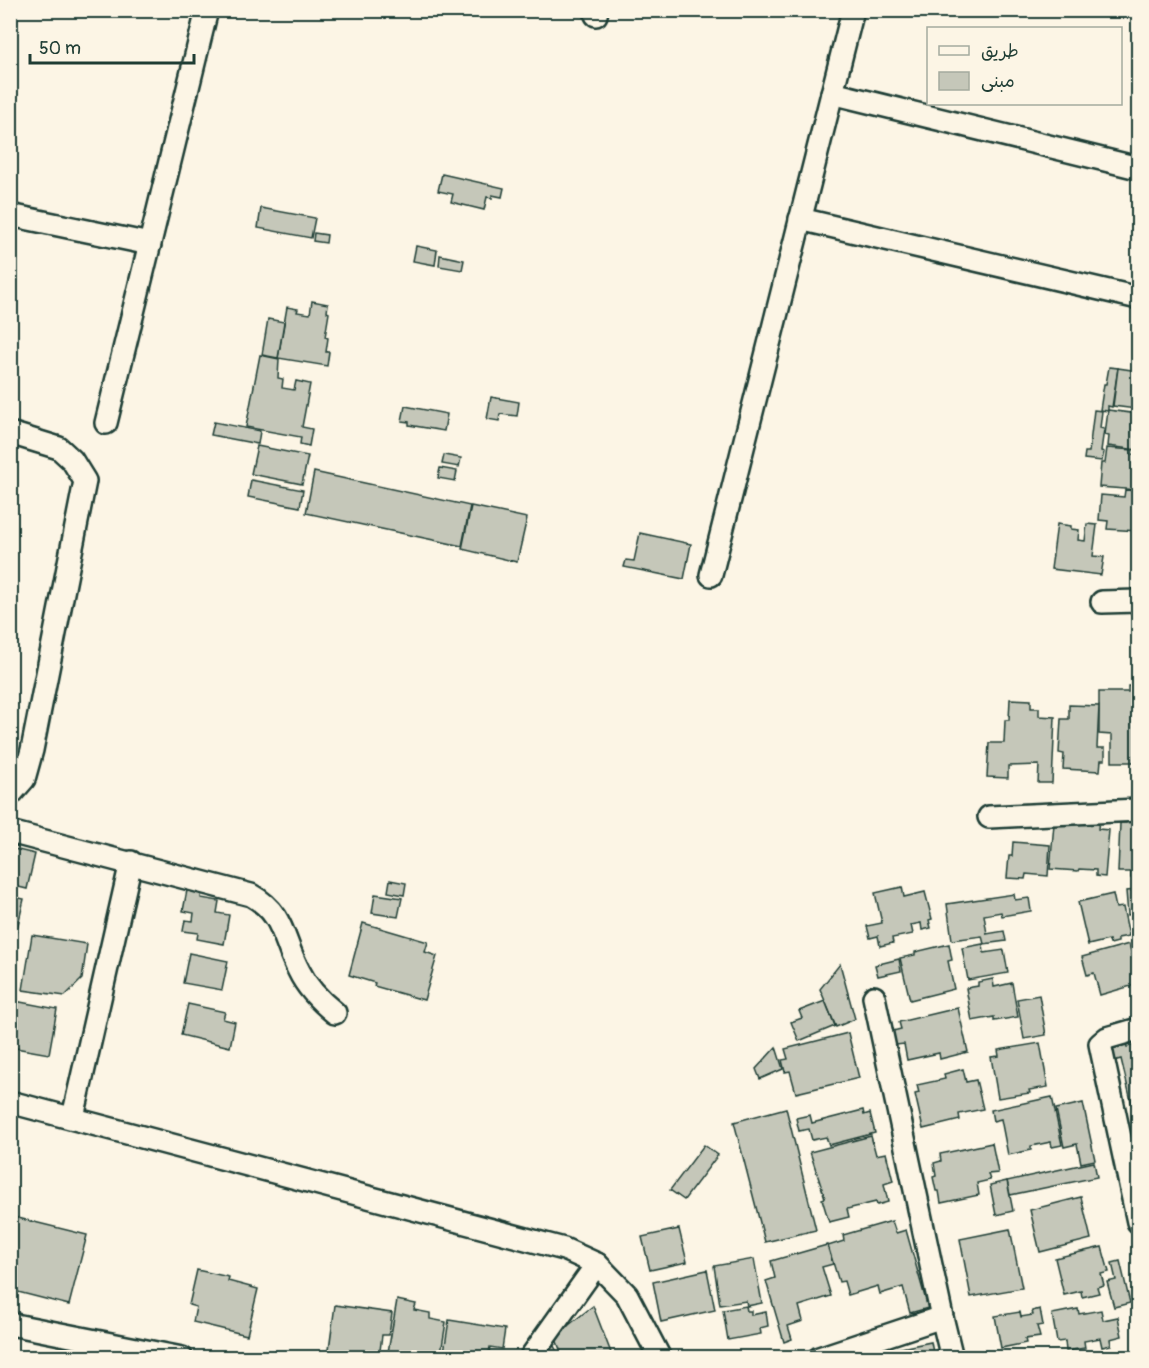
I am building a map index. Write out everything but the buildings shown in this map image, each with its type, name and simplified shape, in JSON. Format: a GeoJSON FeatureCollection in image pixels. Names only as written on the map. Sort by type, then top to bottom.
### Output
{"type":"FeatureCollection","features":[{"type":"Feature","properties":{"kind":"street"},"geometry":{"type":"LineString","coordinates":[[106,423],[207,10]]}},
{"type":"Feature","properties":{"kind":"street"},"geometry":{"type":"LineString","coordinates":[[711,575],[853,10]]}},
{"type":"Feature","properties":{"kind":"street"},"geometry":{"type":"LineString","coordinates":[[832,93],[1138,168]]}},
{"type":"Feature","properties":{"kind":"street"},"geometry":{"type":"LineString","coordinates":[[10,215],[150,244]]}},
{"type":"Feature","properties":{"kind":"street"},"geometry":{"type":"LineString","coordinates":[[800,219],[1134,297]]}},
{"type":"Feature","properties":{"kind":"street"},"geometry":{"type":"LineString","coordinates":[[10,433],[59,448],[72,460],[85,481],[32,750],[24,779],[10,795]]}},
{"type":"Feature","properties":{"kind":"street"},"geometry":{"type":"LineString","coordinates":[[1102,602],[1138,601]]}},
{"type":"Feature","properties":{"kind":"street"},"geometry":{"type":"LineString","coordinates":[[989,817],[1138,810]]}},
{"type":"Feature","properties":{"kind":"street"},"geometry":{"type":"LineString","coordinates":[[10,832],[250,895],[265,903],[276,915],[299,973],[318,1000],[335,1013]]}},
{"type":"Feature","properties":{"kind":"street"},"geometry":{"type":"LineString","coordinates":[[73,1117],[131,862]]}},
{"type":"Feature","properties":{"kind":"street"},"geometry":{"type":"LineString","coordinates":[[874,998],[952,1358]]}},
{"type":"Feature","properties":{"kind":"street"},"geometry":{"type":"LineString","coordinates":[[1138,1029],[1107,1038],[1100,1044],[1138,1213]]}},
{"type":"Feature","properties":{"kind":"street"},"geometry":{"type":"LineString","coordinates":[[10,1102],[564,1248],[597,1264],[627,1295],[660,1358]]}},
{"type":"Feature","properties":{"kind":"street"},"geometry":{"type":"LineString","coordinates":[[530,1358],[597,1264]]}},
{"type":"Feature","properties":{"kind":"street"},"geometry":{"type":"LineString","coordinates":[[819,1358],[942,1317]]}},
{"type":"Feature","properties":{"kind":"street"},"geometry":{"type":"LineString","coordinates":[[10,1324],[182,1358]]}}]}
